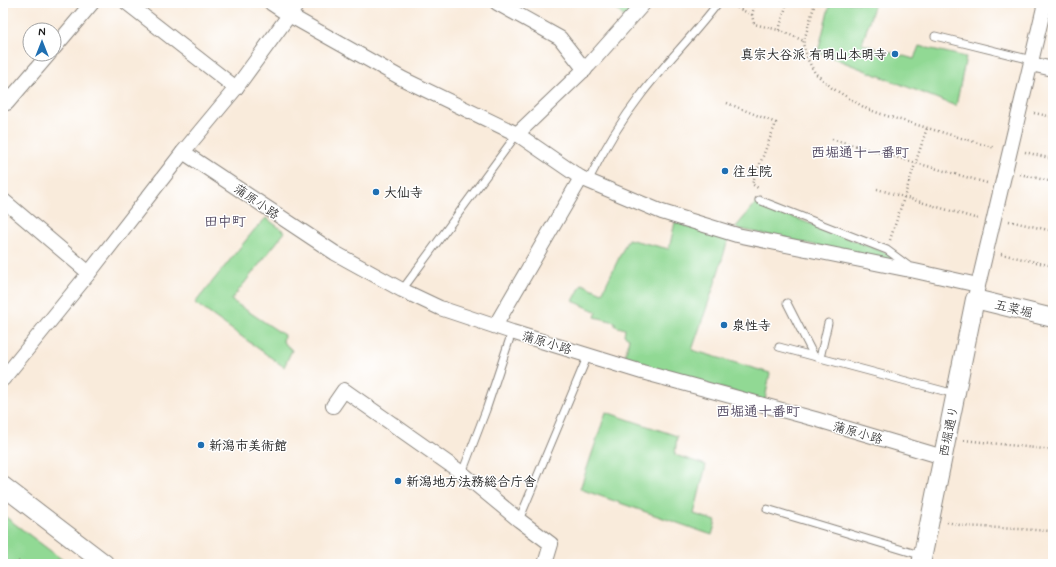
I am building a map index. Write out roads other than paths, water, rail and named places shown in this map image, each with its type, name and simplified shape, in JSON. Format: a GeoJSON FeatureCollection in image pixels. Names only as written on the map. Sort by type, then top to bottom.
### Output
{"type":"FeatureCollection","features":[{"type":"Feature","properties":{"kind":"street"},"geometry":{"type":"LineString","coordinates":[[62,39],[92,3]]}},
{"type":"Feature","properties":{"kind":"street"},"geometry":{"type":"LineString","coordinates":[[128,3],[236,88]]}},
{"type":"Feature","properties":{"kind":"street"},"geometry":{"type":"LineString","coordinates":[[272,3],[289,15],[403,79],[517,134],[584,179],[662,212],[737,235],[915,271],[977,292],[1045,3]]}},
{"type":"Feature","properties":{"kind":"street"},"geometry":{"type":"LineString","coordinates":[[5,372],[90,274],[183,152],[236,88],[298,3]]}},
{"type":"Feature","properties":{"kind":"street"},"geometry":{"type":"LineString","coordinates":[[497,3],[560,38],[585,70]]}},
{"type":"Feature","properties":{"kind":"street"},"geometry":{"type":"LineString","coordinates":[[517,134],[585,70],[644,3]]}},
{"type":"Feature","properties":{"kind":"street"},"geometry":{"type":"LineString","coordinates":[[7,103],[41,62]]}},
{"type":"Feature","properties":{"kind":"street"},"geometry":{"type":"LineString","coordinates":[[1031,62],[1053,69]]}},
{"type":"Feature","properties":{"kind":"street","name":"蒲原小路"},"geometry":{"type":"LineString","coordinates":[[183,152],[335,253],[402,290],[440,308],[642,372],[815,419],[943,457]]}},
{"type":"Feature","properties":{"kind":"street"},"geometry":{"type":"LineString","coordinates":[[495,326],[584,179]]}},
{"type":"Feature","properties":{"kind":"street"},"geometry":{"type":"LineString","coordinates":[[3,200],[90,274]]}},
{"type":"Feature","properties":{"kind":"street","name":"五菜堀"},"geometry":{"type":"LineString","coordinates":[[977,292],[1053,318]]}},
{"type":"Feature","properties":{"kind":"street","name":"西堀通り"},"geometry":{"type":"LineString","coordinates":[[922,560],[977,292]]}},
{"type":"Feature","properties":{"kind":"street"},"geometry":{"type":"LineString","coordinates":[[333,406],[344,390],[462,473],[551,544],[545,564]]}},
{"type":"Feature","properties":{"kind":"street"},"geometry":{"type":"LineString","coordinates":[[3,486],[105,564]]}},
{"type":"Feature","properties":{"kind":"lane"},"geometry":{"type":"LineString","coordinates":[[584,179],[641,95],[718,3]]}},
{"type":"Feature","properties":{"kind":"lane"},"geometry":{"type":"LineString","coordinates":[[935,36],[1031,62]]}},
{"type":"Feature","properties":{"kind":"lane"},"geometry":{"type":"LineString","coordinates":[[402,290],[517,134]]}},
{"type":"Feature","properties":{"kind":"lane"},"geometry":{"type":"LineString","coordinates":[[759,200],[887,250],[915,271]]}},
{"type":"Feature","properties":{"kind":"lane"},"geometry":{"type":"LineString","coordinates":[[787,303],[817,357]]}},
{"type":"Feature","properties":{"kind":"lane"},"geometry":{"type":"LineString","coordinates":[[817,357],[828,323]]}},
{"type":"Feature","properties":{"kind":"lane"},"geometry":{"type":"LineString","coordinates":[[462,473],[486,410],[512,332]]}},
{"type":"Feature","properties":{"kind":"lane"},"geometry":{"type":"LineString","coordinates":[[779,347],[956,394]]}},
{"type":"Feature","properties":{"kind":"lane"},"geometry":{"type":"LineString","coordinates":[[519,520],[588,355]]}},
{"type":"Feature","properties":{"kind":"lane"},"geometry":{"type":"LineString","coordinates":[[767,509],[922,560]]}},
{"type":"Feature","properties":{"kind":"place","name":"真宗大谷派 有明山本明寺"},"geometry":{"type":"Point","coordinates":[895,54]}},
{"type":"Feature","properties":{"kind":"place","name":"往生院"},"geometry":{"type":"Point","coordinates":[725,171]}},
{"type":"Feature","properties":{"kind":"place","name":"大仙寺"},"geometry":{"type":"Point","coordinates":[376,192]}},
{"type":"Feature","properties":{"kind":"place","name":"泉性寺"},"geometry":{"type":"Point","coordinates":[724,325]}},
{"type":"Feature","properties":{"kind":"place","name":"新潟市美術館"},"geometry":{"type":"Point","coordinates":[201,445]}},
{"type":"Feature","properties":{"kind":"place","name":"新潟地方法務総合庁舎"},"geometry":{"type":"Point","coordinates":[398,481]}},
{"type":"Feature","properties":{"kind":"district","name":"西堀通十一番町"},"geometry":{"type":"Point","coordinates":[860,152]}},
{"type":"Feature","properties":{"kind":"district","name":"田中町"},"geometry":{"type":"Point","coordinates":[225,221]}},
{"type":"Feature","properties":{"kind":"district","name":"西堀通十番町"},"geometry":{"type":"Point","coordinates":[758,411]}}]}
